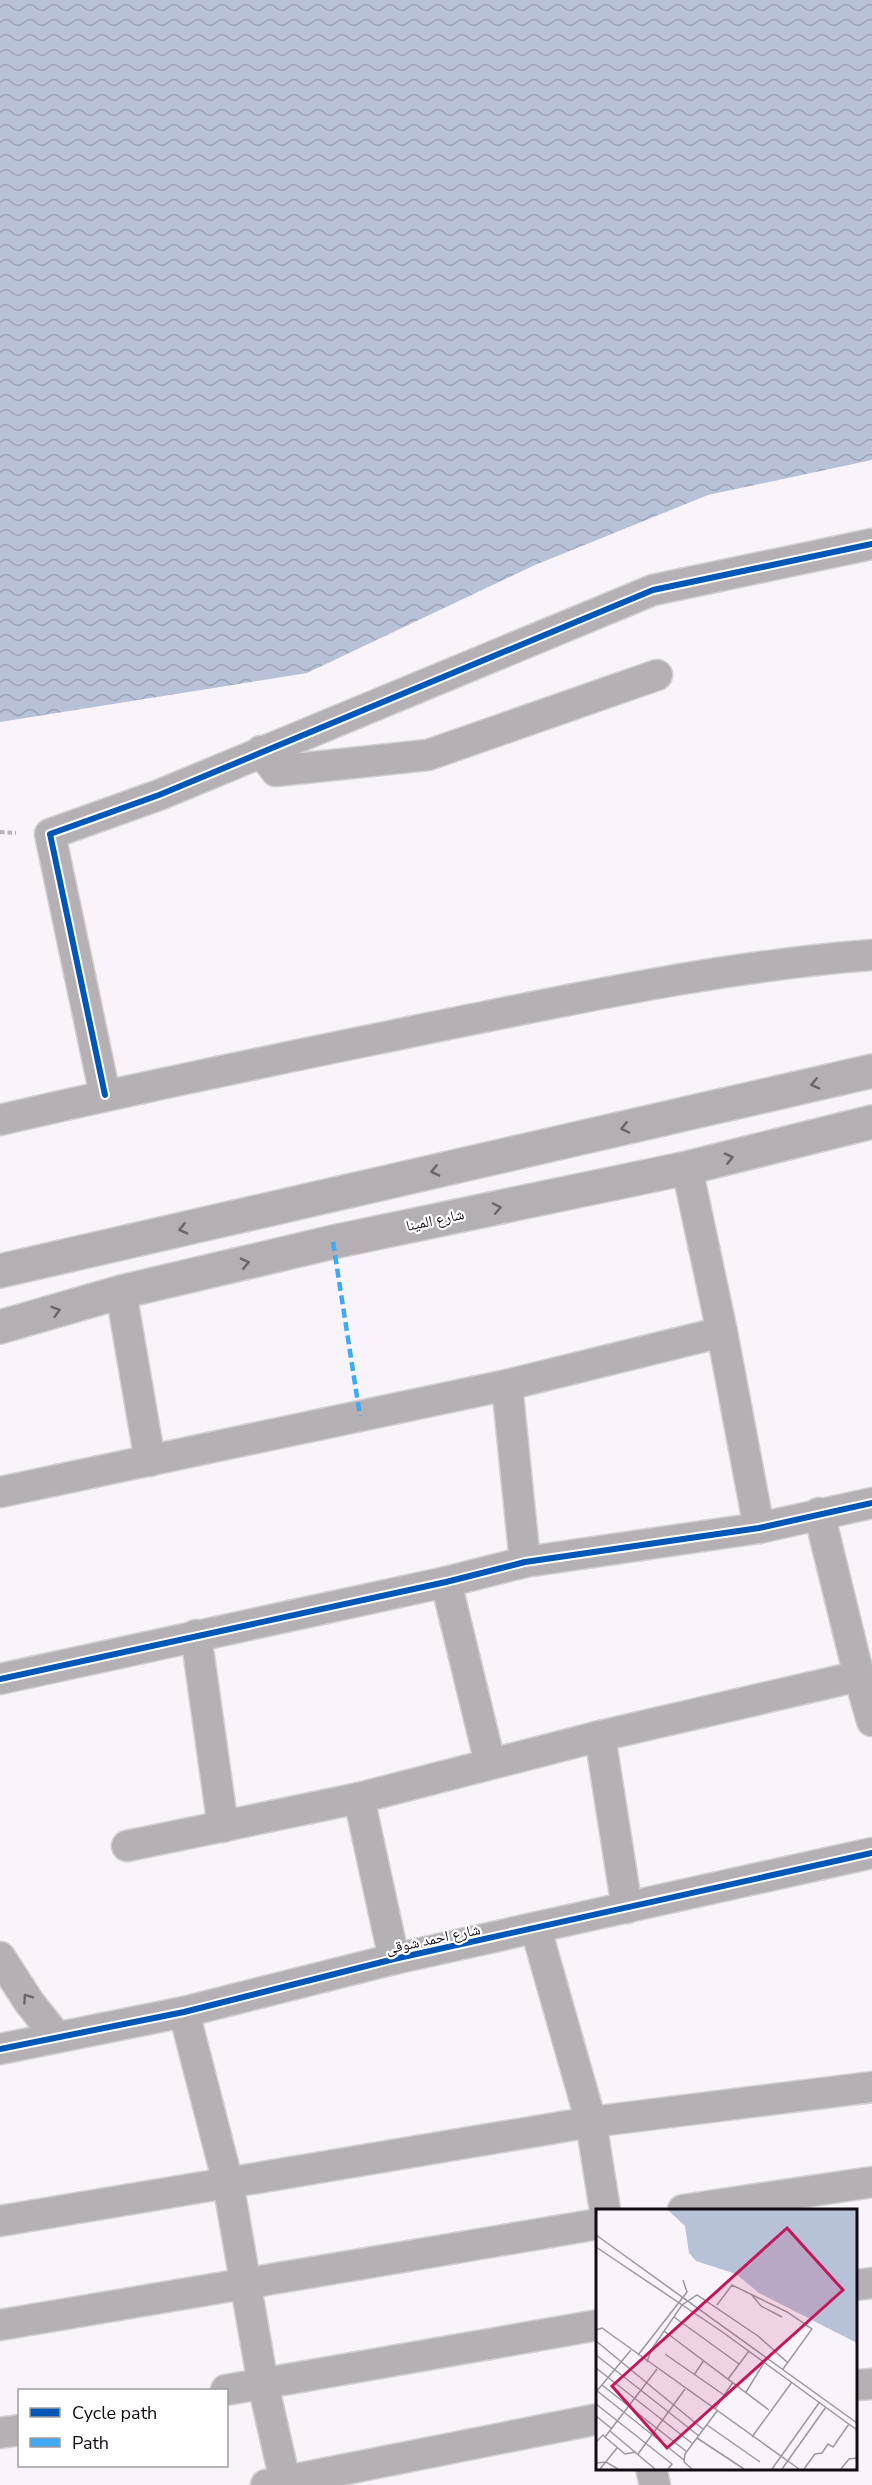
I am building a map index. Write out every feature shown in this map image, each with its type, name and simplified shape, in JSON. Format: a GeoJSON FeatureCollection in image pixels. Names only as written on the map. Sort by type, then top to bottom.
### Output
{"type":"FeatureCollection","features":[{"type":"Feature","properties":{"kind":"main road"},"geometry":{"type":"LineString","coordinates":[[0,1271],[872,1072]]}},
{"type":"Feature","properties":{"kind":"main road","name":"شارع المينا"},"geometry":{"type":"LineString","coordinates":[[0,1327],[122,1292],[333,1242],[687,1168],[872,1122]]}},
{"type":"Feature","properties":{"kind":"street"},"geometry":{"type":"LineString","coordinates":[[105,1095],[50,834],[159,795],[653,590],[872,544]]}},
{"type":"Feature","properties":{"kind":"street"},"geometry":{"type":"LineString","coordinates":[[261,751],[276,771],[428,755],[657,675]]}},
{"type":"Feature","properties":{"kind":"street"},"geometry":{"type":"LineString","coordinates":[[0,1120],[105,1095],[637,986],[804,962],[872,955]]}},
{"type":"Feature","properties":{"kind":"street"},"geometry":{"type":"LineString","coordinates":[[687,1168],[722,1332],[759,1528]]}},
{"type":"Feature","properties":{"kind":"street"},"geometry":{"type":"LineString","coordinates":[[122,1292],[150,1461]]}},
{"type":"Feature","properties":{"kind":"street"},"geometry":{"type":"LineString","coordinates":[[0,1492],[507,1385],[722,1332]]}},
{"type":"Feature","properties":{"kind":"street"},"geometry":{"type":"LineString","coordinates":[[507,1385],[525,1562]]}},
{"type":"Feature","properties":{"kind":"street"},"geometry":{"type":"LineString","coordinates":[[0,1679],[446,1582],[525,1562],[759,1528],[872,1503]]}},
{"type":"Feature","properties":{"kind":"street"},"geometry":{"type":"LineString","coordinates":[[819,1513],[872,1721]]}},
{"type":"Feature","properties":{"kind":"street"},"geometry":{"type":"LineString","coordinates":[[446,1582],[490,1763]]}},
{"type":"Feature","properties":{"kind":"street"},"geometry":{"type":"LineString","coordinates":[[196,1635],[223,1827]]}},
{"type":"Feature","properties":{"kind":"street"},"geometry":{"type":"LineString","coordinates":[[127,1846],[359,1798],[600,1736],[859,1676]]}},
{"type":"Feature","properties":{"kind":"street"},"geometry":{"type":"LineString","coordinates":[[600,1736],[627,1908]]}},
{"type":"Feature","properties":{"kind":"street"},"geometry":{"type":"LineString","coordinates":[[359,1798],[394,1959]]}},
{"type":"Feature","properties":{"kind":"street","name":"شارع احمد شوقى"},"geometry":{"type":"LineString","coordinates":[[0,2049],[184,2012],[394,1959],[872,1853]]}},
{"type":"Feature","properties":{"kind":"street"},"geometry":{"type":"LineString","coordinates":[[536,1929],[591,2122],[604,2209]]}},
{"type":"Feature","properties":{"kind":"street"},"geometry":{"type":"LineString","coordinates":[[0,1957],[29,2002],[57,2037]]}},
{"type":"Feature","properties":{"kind":"street"},"geometry":{"type":"LineString","coordinates":[[184,2012],[228,2183],[279,2484],[596,2419]]}},
{"type":"Feature","properties":{"kind":"street"},"geometry":{"type":"LineString","coordinates":[[0,2221],[591,2122],[872,2087]]}},
{"type":"Feature","properties":{"kind":"street"},"geometry":{"type":"LineString","coordinates":[[696,2209],[872,2182]]}},
{"type":"Feature","properties":{"kind":"street"},"geometry":{"type":"LineString","coordinates":[[0,2325],[596,2224]]}},
{"type":"Feature","properties":{"kind":"street"},"geometry":{"type":"LineString","coordinates":[[857,2285],[872,2283]]}},
{"type":"Feature","properties":{"kind":"street"},"geometry":{"type":"LineString","coordinates":[[228,2391],[596,2325]]}},
{"type":"Feature","properties":{"kind":"street"},"geometry":{"type":"LineString","coordinates":[[857,2385],[872,2384]]}},
{"type":"Feature","properties":{"kind":"street"},"geometry":{"type":"LineString","coordinates":[[0,2433],[18,2430]]}},
{"type":"Feature","properties":{"kind":"street"},"geometry":{"type":"LineString","coordinates":[[651,2470],[655,2485]]}},
{"type":"Feature","properties":{"kind":"water"},"geometry":{"type":"Polygon","coordinates":[[[0,0],[872,0],[872,460],[708,495],[535,565],[307,673],[0,722],[0,0]]]}},
{"type":"Feature","properties":{"kind":"marked path"},"geometry":{"type":"LineString","coordinates":[[333,1242],[360,1416]]}},
{"type":"Feature","properties":{"kind":"cycle path"},"geometry":{"type":"LineString","coordinates":[[105,1095],[50,834],[159,795],[653,590],[872,544]]}},
{"type":"Feature","properties":{"kind":"cycle path"},"geometry":{"type":"LineString","coordinates":[[0,1679],[446,1582],[525,1562],[759,1528],[872,1503]]}},
{"type":"Feature","properties":{"kind":"cycle path"},"geometry":{"type":"LineString","coordinates":[[0,2049],[184,2012],[394,1959],[872,1853]]}}]}
